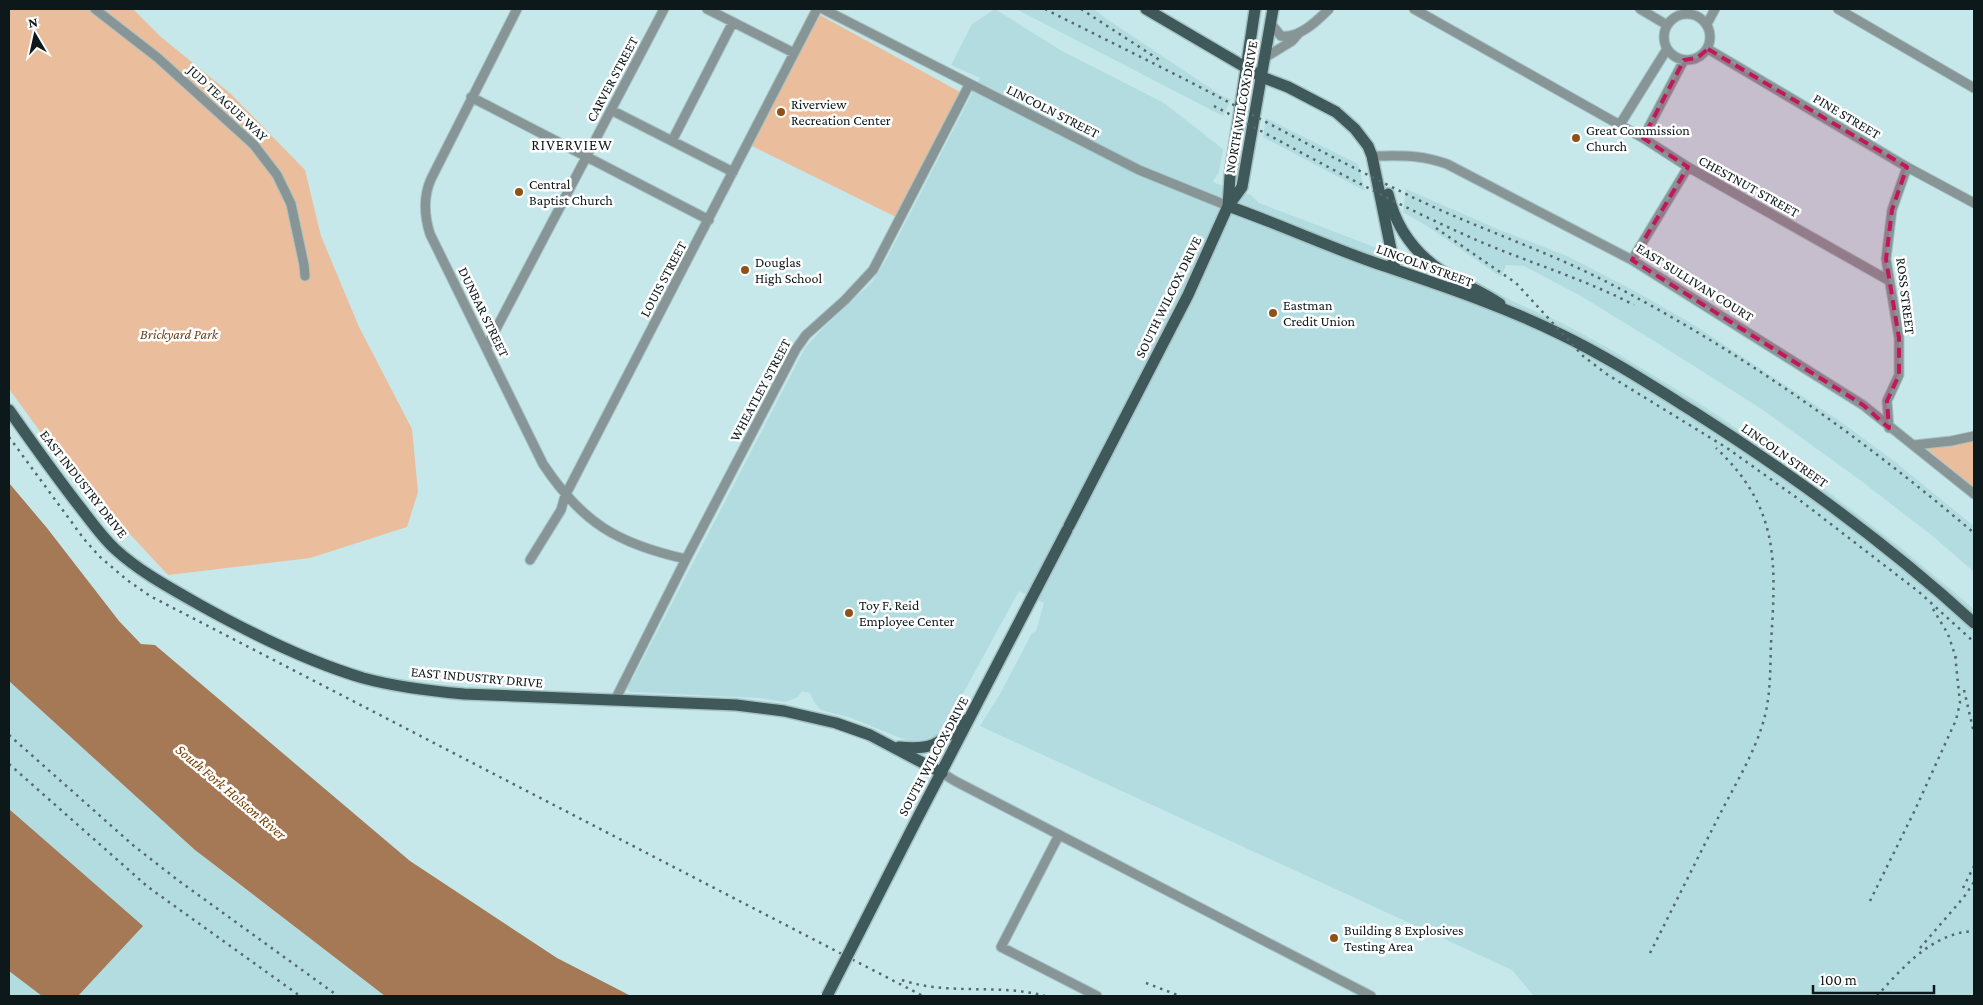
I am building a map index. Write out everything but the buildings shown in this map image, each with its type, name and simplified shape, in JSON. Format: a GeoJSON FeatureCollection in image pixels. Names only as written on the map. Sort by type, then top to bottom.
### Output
{"type":"FeatureCollection","features":[{"type":"Feature","properties":{"kind":"main road"},"geometry":{"type":"LineString","coordinates":[[1146,9],[1262,77],[1288,87],[1336,112],[1355,129],[1368,146],[1382,173],[1394,215],[1407,241],[1443,272],[1488,295],[1509,311]]}},
{"type":"Feature","properties":{"kind":"main road","name":"NORTH WILCOX DRIVE"},"geometry":{"type":"LineString","coordinates":[[1245,66],[1255,9]]}},
{"type":"Feature","properties":{"kind":"main road","name":"NORTH WILCOX DRIVE"},"geometry":{"type":"LineString","coordinates":[[1228,206],[1242,187],[1273,9]]}},
{"type":"Feature","properties":{"kind":"main road","name":"SOUTH WILCOX DRIVE"},"geometry":{"type":"LineString","coordinates":[[827,996],[1188,296],[1228,206],[1230,176],[1245,66]]}},
{"type":"Feature","properties":{"kind":"main road"},"geometry":{"type":"LineString","coordinates":[[1372,156],[1395,269]]}},
{"type":"Feature","properties":{"kind":"main road","name":"LINCOLN STREET"},"geometry":{"type":"LineString","coordinates":[[1228,206],[1509,311],[1563,335],[1627,371],[1733,437],[1786,473],[1915,571],[1974,623]]}},
{"type":"Feature","properties":{"kind":"main road","name":"EAST INDUSTRY DRIVE"},"geometry":{"type":"LineString","coordinates":[[9,410],[75,501],[114,548],[149,576],[223,618],[270,641],[339,670],[365,678],[423,690],[513,697],[736,705],[794,712],[836,723],[870,735],[942,773]]}},
{"type":"Feature","properties":{"kind":"main road"},"geometry":{"type":"LineString","coordinates":[[891,747],[928,748],[941,741],[971,716]]}},
{"type":"Feature","properties":{"kind":"street","name":"JUD TEAGUE WAY"},"geometry":{"type":"LineString","coordinates":[[95,9],[158,58],[254,145],[265,158],[277,175],[291,204],[305,276]]}},
{"type":"Feature","properties":{"kind":"street","name":"DUNBAR STREET"},"geometry":{"type":"LineString","coordinates":[[517,9],[426,189],[425,212],[430,234],[543,464],[565,496],[589,518],[620,537],[655,552],[686,559]]}},
{"type":"Feature","properties":{"kind":"street","name":"CARVER STREET"},"geometry":{"type":"LineString","coordinates":[[486,348],[664,9]]}},
{"type":"Feature","properties":{"kind":"street"},"geometry":{"type":"LineString","coordinates":[[707,9],[794,53]]}},
{"type":"Feature","properties":{"kind":"street","name":"LOUIS STREET"},"geometry":{"type":"LineString","coordinates":[[530,560],[561,510],[565,496],[817,9]]}},
{"type":"Feature","properties":{"kind":"street","name":"LINCOLN STREET"},"geometry":{"type":"LineString","coordinates":[[823,9],[1139,170],[1228,206]]}},
{"type":"Feature","properties":{"kind":"street"},"geometry":{"type":"LineString","coordinates":[[1271,24],[1281,36],[1290,36],[1300,31],[1329,9]]}},
{"type":"Feature","properties":{"kind":"street","name":"CHESTNUT STREET"},"geometry":{"type":"LineString","coordinates":[[1414,9],[1643,138],[1688,167],[1888,280]]}},
{"type":"Feature","properties":{"kind":"street"},"geometry":{"type":"LineString","coordinates":[[1640,9],[1667,25]]}},
{"type":"Feature","properties":{"kind":"street"},"geometry":{"type":"LineString","coordinates":[[1707,24],[1715,9]]}},
{"type":"Feature","properties":{"kind":"street"},"geometry":{"type":"LineString","coordinates":[[1838,9],[1974,88]]}},
{"type":"Feature","properties":{"kind":"street"},"geometry":{"type":"LineString","coordinates":[[1689,11],[1707,24],[1711,36],[1708,49],[1698,58],[1684,60],[1677,58],[1667,49],[1664,36],[1667,25],[1674,18],[1689,11]]}},
{"type":"Feature","properties":{"kind":"street"},"geometry":{"type":"LineString","coordinates":[[672,141],[733,22]]}},
{"type":"Feature","properties":{"kind":"street"},"geometry":{"type":"LineString","coordinates":[[1266,57],[1292,41],[1300,31]]}},
{"type":"Feature","properties":{"kind":"street"},"geometry":{"type":"LineString","coordinates":[[1620,126],[1667,49]]}},
{"type":"Feature","properties":{"kind":"street","name":"PINE STREET"},"geometry":{"type":"LineString","coordinates":[[1708,49],[1907,168],[1974,203]]}},
{"type":"Feature","properties":{"kind":"street"},"geometry":{"type":"LineString","coordinates":[[1643,138],[1684,60]]}},
{"type":"Feature","properties":{"kind":"street","name":"WHEATLEY STREET"},"geometry":{"type":"LineString","coordinates":[[615,700],[686,559],[796,349],[806,335],[845,300],[873,270],[969,85]]}},
{"type":"Feature","properties":{"kind":"street"},"geometry":{"type":"LineString","coordinates":[[471,98],[709,220]]}},
{"type":"Feature","properties":{"kind":"street"},"geometry":{"type":"LineString","coordinates":[[611,110],[733,172]]}},
{"type":"Feature","properties":{"kind":"street","name":"EAST SULLIVAN COURT"},"geometry":{"type":"LineString","coordinates":[[1372,156],[1428,157],[1447,164],[1632,260],[1863,405],[1974,494]]}},
{"type":"Feature","properties":{"kind":"street"},"geometry":{"type":"LineString","coordinates":[[1632,260],[1688,167]]}},
{"type":"Feature","properties":{"kind":"street","name":"ROSS STREET"},"geometry":{"type":"LineString","coordinates":[[1890,428],[1886,401],[1899,375],[1899,338],[1886,259],[1892,210],[1907,168]]}},
{"type":"Feature","properties":{"kind":"street"},"geometry":{"type":"LineString","coordinates":[[1914,446],[1974,436]]}},
{"type":"Feature","properties":{"kind":"street"},"geometry":{"type":"LineString","coordinates":[[942,773],[1371,996]]}},
{"type":"Feature","properties":{"kind":"street"},"geometry":{"type":"LineString","coordinates":[[1059,835],[1001,947],[1097,996]]}},
{"type":"Feature","properties":{"kind":"highlighted area"},"geometry":{"type":"Polygon","coordinates":[[[1708,49],[1907,167],[1892,210],[1886,259],[1899,338],[1899,375],[1887,401],[1889,428],[1863,405],[1632,260],[1688,167],[1643,138],[1684,60],[1697,58],[1708,49]]]}},
{"type":"Feature","properties":{"kind":"shaded area"},"geometry":{"type":"Polygon","coordinates":[[[995,9],[1062,51],[1164,103],[1223,149],[1219,172],[1213,181],[1215,183],[1251,195],[1259,203],[1427,267],[1437,260],[1512,301],[1560,322],[1610,349],[1699,403],[1814,481],[1900,547],[1974,609],[1974,996],[1534,996],[1512,970],[980,726],[1000,694],[1032,633],[1036,631],[1044,603],[1019,591],[941,734],[933,741],[913,743],[851,718],[821,710],[814,702],[810,693],[802,691],[798,697],[785,702],[759,698],[631,692],[628,690],[626,687],[628,680],[632,680],[805,348],[821,330],[872,282],[887,258],[980,78],[951,65],[972,24],[995,9]]]}},
{"type":"Feature","properties":{"kind":"shaded area"},"geometry":{"type":"Polygon","coordinates":[[[1016,9],[1094,9],[1222,96],[1231,99],[1223,116],[1016,9]]]}},
{"type":"Feature","properties":{"kind":"shaded area"},"geometry":{"type":"Polygon","coordinates":[[[1266,118],[1358,164],[1365,191],[1263,137],[1266,118]]]}},
{"type":"Feature","properties":{"kind":"shaded area"},"geometry":{"type":"Polygon","coordinates":[[[1406,189],[1500,230],[1567,256],[1633,290],[1691,323],[1837,419],[1894,461],[1974,526],[1974,572],[1935,538],[1860,480],[1763,410],[1667,349],[1581,296],[1524,266],[1506,265],[1501,277],[1427,226],[1403,212],[1406,189]]]}},
{"type":"Feature","properties":{"kind":"shaded area"},"geometry":{"type":"Polygon","coordinates":[[[9,681],[201,855],[385,996],[9,996],[9,681]]]}},
{"type":"Feature","properties":{"kind":"green space","name":"Brickyard Park"},"geometry":{"type":"Polygon","coordinates":[[[9,9],[133,9],[161,37],[231,94],[305,170],[321,236],[359,327],[412,429],[418,492],[407,527],[310,558],[168,575],[61,460],[9,389],[9,9]]]}},
{"type":"Feature","properties":{"kind":"green space"},"geometry":{"type":"Polygon","coordinates":[[[820,15],[960,92],[896,217],[750,145],[820,15]]]}},
{"type":"Feature","properties":{"kind":"green space"},"geometry":{"type":"Polygon","coordinates":[[[1974,436],[1974,488],[1922,445],[1974,436]]]}},
{"type":"Feature","properties":{"kind":"water","name":"South Fork Holston River"},"geometry":{"type":"Polygon","coordinates":[[[9,483],[47,528],[119,621],[141,644],[155,645],[410,861],[557,958],[631,996],[385,996],[195,850],[9,681],[9,483]]]}},
{"type":"Feature","properties":{"kind":"water"},"geometry":{"type":"Polygon","coordinates":[[[9,809],[143,926],[78,996],[42,996],[9,971],[9,809]]]}},
{"type":"Feature","properties":{"kind":"railway"},"geometry":{"type":"LineString","coordinates":[[1045,9],[1428,205],[1577,267],[1651,305],[1795,395],[1886,462],[1974,533]]}},
{"type":"Feature","properties":{"kind":"railway"},"geometry":{"type":"LineString","coordinates":[[1081,9],[1161,61]]}},
{"type":"Feature","properties":{"kind":"railway"},"geometry":{"type":"LineString","coordinates":[[1214,106],[1368,188],[1431,219],[1484,243],[1592,285],[1634,305]]}},
{"type":"Feature","properties":{"kind":"railway"},"geometry":{"type":"LineString","coordinates":[[1436,228],[1516,283],[1583,356],[1608,375],[1727,448],[1797,498],[1919,592],[1974,642]]}},
{"type":"Feature","properties":{"kind":"railway"},"geometry":{"type":"LineString","coordinates":[[9,437],[84,539],[99,556],[127,580],[150,596],[923,996]]}},
{"type":"Feature","properties":{"kind":"railway"},"geometry":{"type":"LineString","coordinates":[[1650,953],[1753,750],[1765,716],[1769,695],[1774,587],[1773,562],[1769,538],[1763,515],[1752,493],[1737,470],[1716,448]]}},
{"type":"Feature","properties":{"kind":"railway"},"geometry":{"type":"LineString","coordinates":[[1933,609],[1948,634],[1957,661]]}},
{"type":"Feature","properties":{"kind":"railway"},"geometry":{"type":"LineString","coordinates":[[1870,901],[1915,810],[1956,720],[1960,703],[1955,654]]}},
{"type":"Feature","properties":{"kind":"railway"},"geometry":{"type":"LineString","coordinates":[[1964,690],[1974,733]]}},
{"type":"Feature","properties":{"kind":"railway"},"geometry":{"type":"LineString","coordinates":[[9,735],[134,846],[179,881],[338,996]]}},
{"type":"Feature","properties":{"kind":"railway"},"geometry":{"type":"LineString","coordinates":[[9,764],[148,887],[300,996]]}},
{"type":"Feature","properties":{"kind":"railway"},"geometry":{"type":"LineString","coordinates":[[1963,888],[1974,866]]}},
{"type":"Feature","properties":{"kind":"railway"},"geometry":{"type":"LineString","coordinates":[[1920,948],[1964,897],[1974,882]]}},
{"type":"Feature","properties":{"kind":"railway"},"geometry":{"type":"LineString","coordinates":[[1877,996],[1920,953],[1945,938],[1959,933],[1974,931]]}},
{"type":"Feature","properties":{"kind":"railway"},"geometry":{"type":"LineString","coordinates":[[902,980],[919,985],[955,989],[1009,990],[1045,996]]}},
{"type":"Feature","properties":{"kind":"railway"},"geometry":{"type":"LineString","coordinates":[[1146,983],[1180,996]]}},
{"type":"Feature","properties":{"kind":"place","name":"Riverview Recreation Center"},"geometry":{"type":"Point","coordinates":[781,112]}},
{"type":"Feature","properties":{"kind":"place","name":"Great Commission Church"},"geometry":{"type":"Point","coordinates":[1576,138]}},
{"type":"Feature","properties":{"kind":"place","name":"Central Baptist Church"},"geometry":{"type":"Point","coordinates":[519,192]}},
{"type":"Feature","properties":{"kind":"place","name":"Douglas High School"},"geometry":{"type":"Point","coordinates":[745,270]}},
{"type":"Feature","properties":{"kind":"place","name":"Eastman Credit Union"},"geometry":{"type":"Point","coordinates":[1273,313]}},
{"type":"Feature","properties":{"kind":"place","name":"Toy F. Reid Employee Center"},"geometry":{"type":"Point","coordinates":[849,613]}},
{"type":"Feature","properties":{"kind":"place","name":"Building 8 Explosives Testing Area"},"geometry":{"type":"Point","coordinates":[1334,938]}},
{"type":"Feature","properties":{"kind":"district","name":"RIVERVIEW"},"geometry":{"type":"Point","coordinates":[572,145]}}]}
